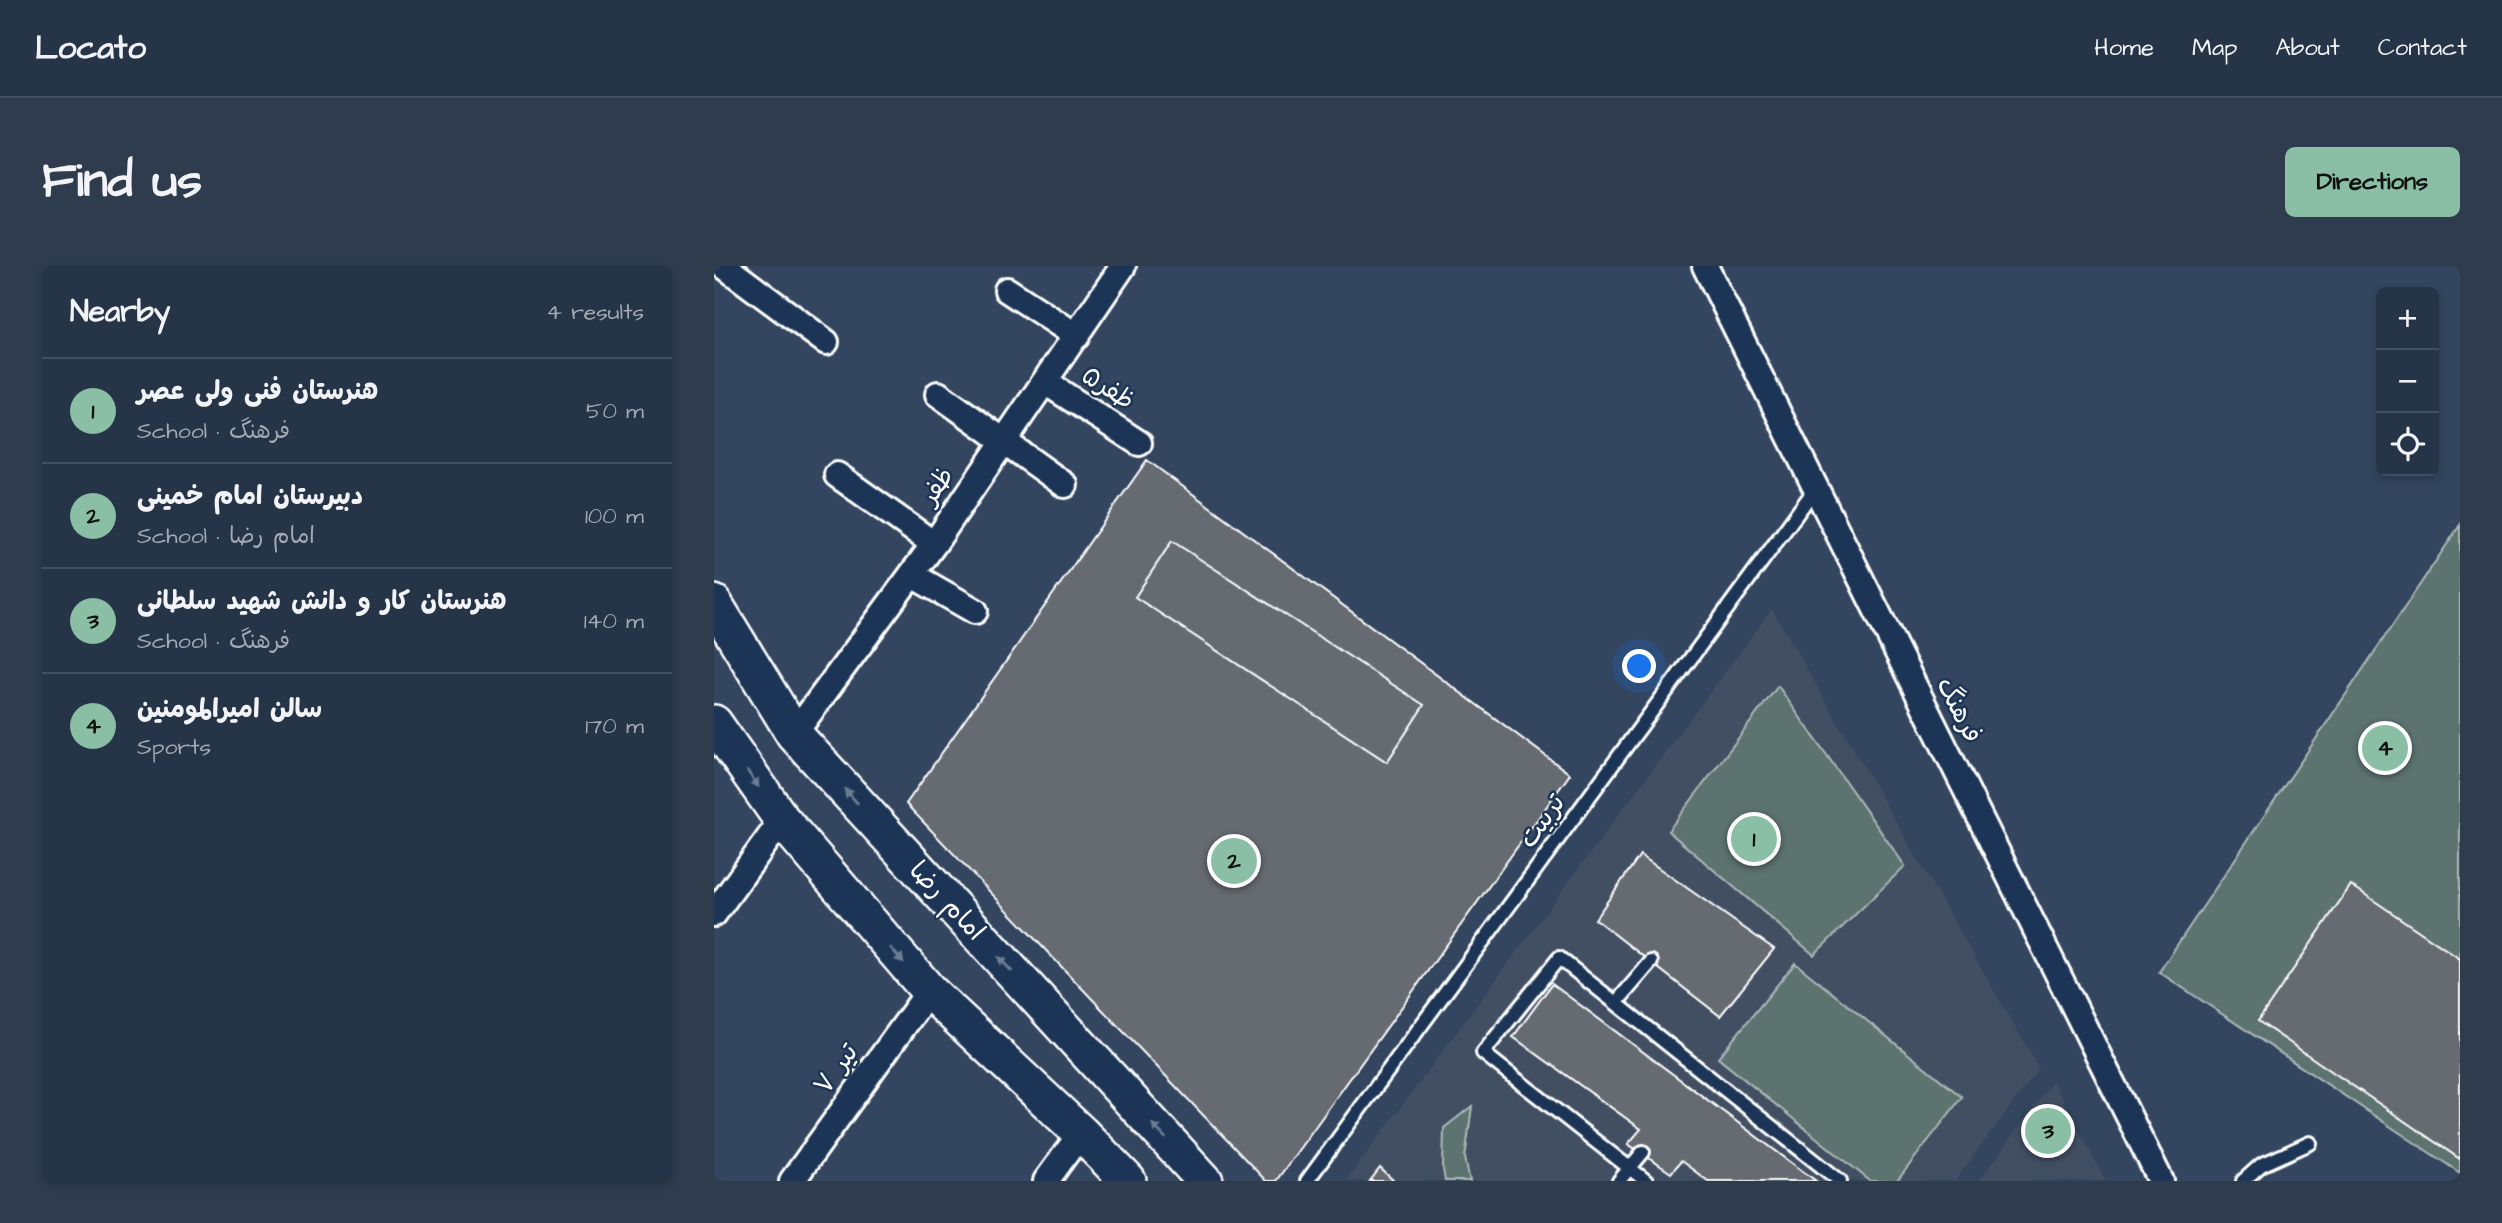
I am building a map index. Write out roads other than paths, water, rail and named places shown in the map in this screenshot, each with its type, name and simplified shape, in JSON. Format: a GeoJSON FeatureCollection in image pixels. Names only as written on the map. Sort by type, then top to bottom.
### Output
{"type":"FeatureCollection","features":[{"type":"Feature","properties":{"kind":"street"},"geometry":{"type":"LineString","coordinates":[[724,266],[826,342]]}},
{"type":"Feature","properties":{"kind":"street","name":"ظفر"},"geometry":{"type":"LineString","coordinates":[[794,734],[934,544],[1123,266]]}},
{"type":"Feature","properties":{"kind":"street","name":"فرهنگ"},"geometry":{"type":"LineString","coordinates":[[1705,266],[2161,1181]]}},
{"type":"Feature","properties":{"kind":"street"},"geometry":{"type":"LineString","coordinates":[[1007,290],[1077,337]]}},
{"type":"Feature","properties":{"kind":"street","name":"ظفر۵"},"geometry":{"type":"LineString","coordinates":[[1045,382],[1139,443]]}},
{"type":"Feature","properties":{"kind":"street"},"geometry":{"type":"LineString","coordinates":[[938,394],[1065,485]]}},
{"type":"Feature","properties":{"kind":"street"},"geometry":{"type":"LineString","coordinates":[[837,475],[934,544]]}},
{"type":"Feature","properties":{"kind":"street"},"geometry":{"type":"LineString","coordinates":[[912,575],[975,611]]}},
{"type":"Feature","properties":{"kind":"street","name":"امام رضا"},"geometry":{"type":"LineString","coordinates":[[714,603],[794,734],[1205,1181]]}},
{"type":"Feature","properties":{"kind":"street"},"geometry":{"type":"LineString","coordinates":[[714,723],[782,820],[929,991],[1081,1133],[1128,1181]]}},
{"type":"Feature","properties":{"kind":"street"},"geometry":{"type":"LineString","coordinates":[[714,914],[782,820]]}},
{"type":"Feature","properties":{"kind":"street","name":"۷ تیر"},"geometry":{"type":"LineString","coordinates":[[792,1181],[929,991]]}},
{"type":"Feature","properties":{"kind":"street"},"geometry":{"type":"LineString","coordinates":[[1046,1181],[1081,1133]]}},
{"type":"Feature","properties":{"kind":"lane","name":"تربیت"},"geometry":{"type":"LineString","coordinates":[[1307,1181],[1815,489]]}},
{"type":"Feature","properties":{"kind":"lane"},"geometry":{"type":"LineString","coordinates":[[1646,1181],[1483,1053],[1559,958],[1840,1181]]}},
{"type":"Feature","properties":{"kind":"lane"},"geometry":{"type":"LineString","coordinates":[[1616,1003],[1651,962]]}},
{"type":"Feature","properties":{"kind":"lane"},"geometry":{"type":"LineString","coordinates":[[2243,1181],[2261,1165],[2309,1143]]}},
{"type":"Feature","properties":{"kind":"lane"},"geometry":{"type":"LineString","coordinates":[[1619,1181],[1643,1152]]}},
{"type":"Feature","properties":{"kind":"place","name":"سالن امیرالمومنین"},"geometry":{"type":"Point","coordinates":[2385,748]}},
{"type":"Feature","properties":{"kind":"place","name":"هنرستان فنی ولی عصر"},"geometry":{"type":"Point","coordinates":[1754,839]}},
{"type":"Feature","properties":{"kind":"place","name":"دبیرستان امام خمینی"},"geometry":{"type":"Point","coordinates":[1234,861]}},
{"type":"Feature","properties":{"kind":"place","name":"هنرستان کار و دانش شهید سلطانی"},"geometry":{"type":"Point","coordinates":[2048,1131]}}]}
